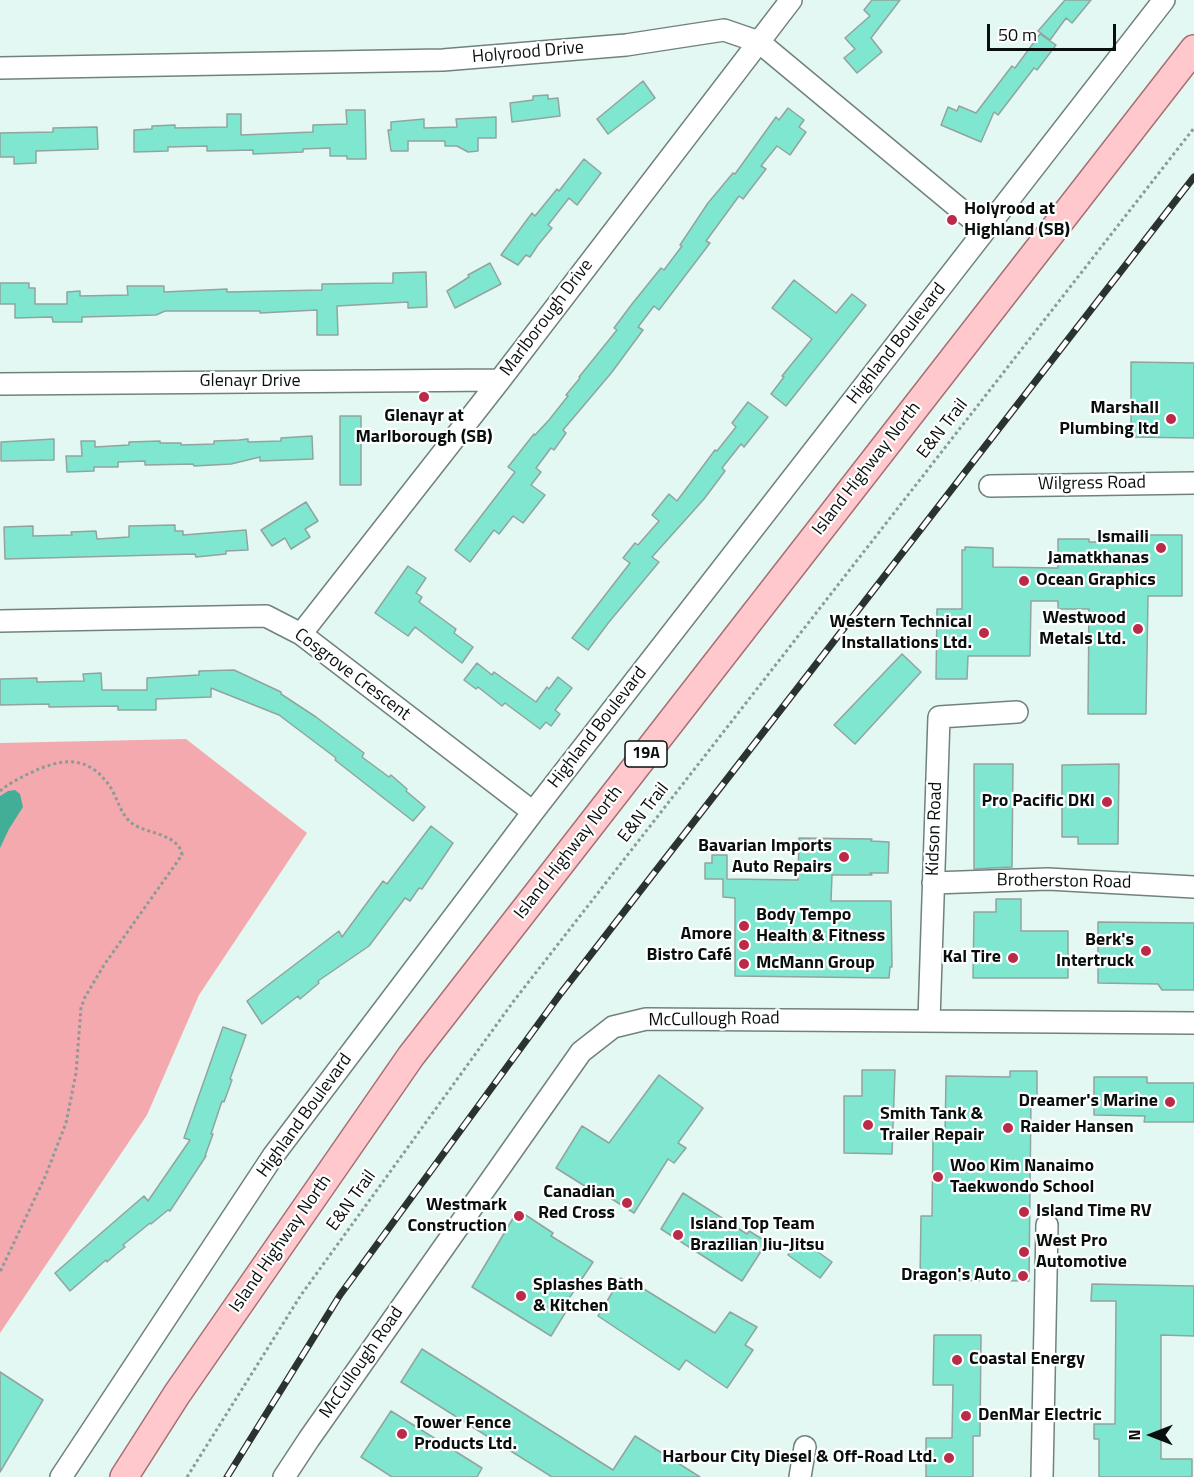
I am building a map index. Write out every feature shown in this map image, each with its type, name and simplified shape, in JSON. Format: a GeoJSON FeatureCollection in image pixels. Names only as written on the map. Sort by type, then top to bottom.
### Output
{"type":"FeatureCollection","features":[{"type":"Feature","properties":{"kind":"main road","name":"Island Highway North"},"geometry":{"type":"LineString","coordinates":[[124,1477],[177,1394],[411,1056],[1194,49]]}},
{"type":"Feature","properties":{"kind":"street","name":"Marlborough Drive"},"geometry":{"type":"LineString","coordinates":[[300,634],[500,380],[790,0]]}},
{"type":"Feature","properties":{"kind":"street","name":"Highland Boulevard"},"geometry":{"type":"LineString","coordinates":[[61,1477],[273,1156],[533,812],[1164,0]]}},
{"type":"Feature","properties":{"kind":"street","name":"Holyrood Drive"},"geometry":{"type":"LineString","coordinates":[[0,68],[443,60],[626,45],[724,30],[759,42],[986,230]]}},
{"type":"Feature","properties":{"kind":"street","name":"Glenayr Drive"},"geometry":{"type":"LineString","coordinates":[[0,384],[500,380]]}},
{"type":"Feature","properties":{"kind":"street","name":"Wilgress Road"},"geometry":{"type":"LineString","coordinates":[[990,486],[1194,483]]}},
{"type":"Feature","properties":{"kind":"street","name":"Cosgrove Crescent"},"geometry":{"type":"LineString","coordinates":[[0,621],[266,616],[300,634],[533,812]]}},
{"type":"Feature","properties":{"kind":"street","name":"Kidson Road"},"geometry":{"type":"LineString","coordinates":[[929,1020],[939,717],[1017,712]]}},
{"type":"Feature","properties":{"kind":"street","name":"Brotherston Road"},"geometry":{"type":"LineString","coordinates":[[933,883],[1048,879],[1194,887]]}},
{"type":"Feature","properties":{"kind":"street","name":"McCullough Road"},"geometry":{"type":"LineString","coordinates":[[284,1477],[581,1052],[613,1027],[646,1019],[1194,1023]]}},
{"type":"Feature","properties":{"kind":"street"},"geometry":{"type":"LineString","coordinates":[[1042,1477],[1047,1225]]}},
{"type":"Feature","properties":{"kind":"street"},"geometry":{"type":"LineString","coordinates":[[800,1477],[805,1447]]}},
{"type":"Feature","properties":{"kind":"path","name":"E&N Trail"},"geometry":{"type":"LineString","coordinates":[[188,1477],[300,1295],[513,1002],[1194,128]]}},
{"type":"Feature","properties":{"kind":"path"},"geometry":{"type":"LineString","coordinates":[[0,791],[8,784],[54,763],[63,761],[83,763],[102,777],[111,788],[128,820],[134,825],[153,831],[175,843],[181,849],[182,855],[104,965],[81,1008],[76,1073],[66,1124],[45,1177],[0,1272]]}},
{"type":"Feature","properties":{"kind":"shaded area"},"geometry":{"type":"Polygon","coordinates":[[[186,739],[307,833],[199,995],[147,1115],[0,1333],[0,743],[186,739]]]}},
{"type":"Feature","properties":{"kind":"shaded area"},"geometry":{"type":"Polygon","coordinates":[[[15,790],[20,794],[23,807],[0,848],[0,796],[15,790]]]}},
{"type":"Feature","properties":{"kind":"building"},"geometry":{"type":"Polygon","coordinates":[[[872,0],[900,0],[871,38],[882,52],[857,73],[844,58],[855,49],[845,38],[870,16],[864,10],[872,0]]]}},
{"type":"Feature","properties":{"kind":"building"},"geometry":{"type":"Polygon","coordinates":[[[1065,0],[1091,0],[1072,23],[1066,18],[1050,40],[1038,31],[1065,0]]]}},
{"type":"Feature","properties":{"kind":"building"},"geometry":{"type":"Polygon","coordinates":[[[1040,34],[1056,45],[1037,70],[1034,68],[998,115],[994,112],[981,142],[941,125],[948,107],[957,111],[959,106],[976,113],[1012,66],[1015,68],[1040,34]]]}},
{"type":"Feature","properties":{"kind":"building"},"geometry":{"type":"Polygon","coordinates":[[[643,81],[655,98],[608,134],[597,119],[643,81]]]}},
{"type":"Feature","properties":{"kind":"building"},"geometry":{"type":"Polygon","coordinates":[[[548,95],[548,99],[558,98],[560,116],[512,122],[510,103],[533,100],[533,96],[548,95]]]}},
{"type":"Feature","properties":{"kind":"building"},"geometry":{"type":"Polygon","coordinates":[[[788,108],[804,120],[799,127],[806,132],[790,155],[777,146],[761,166],[766,169],[743,199],[739,196],[706,241],[710,243],[659,310],[654,306],[638,327],[643,330],[612,372],[563,430],[566,433],[554,450],[551,448],[536,468],[541,472],[531,485],[545,495],[523,523],[513,516],[499,534],[494,530],[470,562],[455,550],[515,472],[508,467],[568,396],[566,395],[579,377],[617,330],[614,328],[632,304],[661,268],[664,270],[682,246],[680,245],[708,203],[733,173],[735,174],[776,117],[779,120],[788,108]]]}},
{"type":"Feature","properties":{"kind":"building"},"geometry":{"type":"Polygon","coordinates":[[[346,110],[365,110],[366,159],[330,156],[330,148],[303,149],[303,152],[253,154],[253,150],[207,151],[207,146],[168,147],[168,151],[134,152],[134,130],[152,129],[152,126],[227,127],[227,114],[241,114],[241,135],[313,132],[313,125],[347,124],[346,110]]]}},
{"type":"Feature","properties":{"kind":"building"},"geometry":{"type":"Polygon","coordinates":[[[496,117],[496,138],[478,138],[478,151],[468,152],[457,146],[445,146],[445,141],[408,141],[408,151],[391,151],[388,130],[391,130],[391,122],[424,119],[424,128],[457,127],[456,119],[496,117]]]}},
{"type":"Feature","properties":{"kind":"building"},"geometry":{"type":"Polygon","coordinates":[[[97,127],[98,149],[36,151],[36,163],[14,164],[14,157],[0,157],[0,133],[53,132],[53,128],[97,127]]]}},
{"type":"Feature","properties":{"kind":"building"},"geometry":{"type":"Polygon","coordinates":[[[584,159],[601,173],[577,205],[569,198],[548,225],[552,228],[530,257],[526,255],[518,265],[501,255],[532,213],[535,216],[557,189],[559,191],[584,159]]]}},
{"type":"Feature","properties":{"kind":"building"},"geometry":{"type":"Polygon","coordinates":[[[490,263],[501,284],[455,308],[447,291],[469,277],[468,275],[490,263]]]}},
{"type":"Feature","properties":{"kind":"building"},"geometry":{"type":"Polygon","coordinates":[[[426,272],[427,307],[408,308],[408,302],[337,306],[338,335],[317,335],[317,310],[260,313],[260,311],[165,311],[156,315],[82,317],[82,322],[53,322],[52,317],[15,318],[15,304],[0,304],[0,283],[29,283],[29,288],[35,288],[35,304],[67,304],[67,292],[80,291],[80,296],[128,295],[127,286],[164,286],[164,292],[227,289],[227,292],[322,290],[322,284],[393,283],[393,273],[426,272]]]}},
{"type":"Feature","properties":{"kind":"building"},"geometry":{"type":"Polygon","coordinates":[[[794,280],[836,313],[852,294],[866,305],[786,406],[771,394],[784,377],[782,376],[812,339],[772,308],[794,280]]]}},
{"type":"Feature","properties":{"kind":"building"},"geometry":{"type":"Polygon","coordinates":[[[1131,362],[1194,363],[1194,438],[1131,437],[1131,362]]]}},
{"type":"Feature","properties":{"kind":"building"},"geometry":{"type":"Polygon","coordinates":[[[748,402],[768,417],[744,447],[741,444],[722,468],[725,471],[704,499],[652,557],[659,562],[588,650],[572,638],[630,563],[623,558],[635,543],[638,545],[659,521],[652,515],[669,494],[677,501],[715,450],[717,451],[736,427],[732,423],[748,402]]]}},
{"type":"Feature","properties":{"kind":"building"},"geometry":{"type":"Polygon","coordinates":[[[340,416],[361,416],[361,485],[340,485],[340,416]]]}},
{"type":"Feature","properties":{"kind":"building"},"geometry":{"type":"Polygon","coordinates":[[[312,436],[313,459],[260,461],[260,457],[231,464],[194,466],[193,464],[145,465],[145,461],[118,462],[118,467],[94,467],[94,471],[67,472],[66,456],[82,456],[81,441],[95,441],[95,447],[129,445],[129,442],[160,441],[160,443],[181,443],[181,445],[214,444],[214,441],[248,439],[248,442],[281,441],[281,438],[312,436]]]}},
{"type":"Feature","properties":{"kind":"building"},"geometry":{"type":"Polygon","coordinates":[[[54,439],[54,460],[1,461],[1,442],[54,439]]]}},
{"type":"Feature","properties":{"kind":"building"},"geometry":{"type":"Polygon","coordinates":[[[306,502],[318,521],[305,529],[310,537],[291,549],[285,538],[272,546],[261,530],[306,502]]]}},
{"type":"Feature","properties":{"kind":"building"},"geometry":{"type":"Polygon","coordinates":[[[175,525],[175,531],[183,531],[183,535],[246,530],[248,550],[226,551],[226,554],[196,557],[195,554],[5,559],[4,527],[33,526],[33,536],[72,535],[71,532],[96,531],[97,539],[129,537],[129,526],[175,525]]]}},
{"type":"Feature","properties":{"kind":"building"},"geometry":{"type":"Polygon","coordinates":[[[1142,535],[1182,535],[1182,596],[1148,596],[1146,714],[1088,714],[1089,609],[1058,609],[1058,601],[1031,601],[1030,656],[968,656],[967,679],[936,679],[937,609],[962,609],[962,550],[965,550],[965,547],[993,548],[993,567],[1058,568],[1058,539],[1089,539],[1089,542],[1142,542],[1142,535]]]}},
{"type":"Feature","properties":{"kind":"building"},"geometry":{"type":"Polygon","coordinates":[[[408,566],[426,578],[416,593],[422,597],[419,602],[456,629],[454,633],[473,647],[462,663],[415,627],[408,636],[375,613],[408,566]]]}},
{"type":"Feature","properties":{"kind":"building"},"geometry":{"type":"Polygon","coordinates":[[[902,654],[921,672],[855,744],[834,725],[902,654]]]}},
{"type":"Feature","properties":{"kind":"building"},"geometry":{"type":"Polygon","coordinates":[[[477,663],[492,675],[494,672],[536,702],[558,677],[572,688],[555,710],[560,714],[551,726],[546,722],[540,729],[505,703],[502,706],[478,687],[476,689],[464,680],[477,663]]]}},
{"type":"Feature","properties":{"kind":"building"},"geometry":{"type":"Polygon","coordinates":[[[234,670],[281,692],[316,717],[364,753],[362,757],[389,777],[391,775],[425,807],[413,821],[279,715],[211,688],[211,697],[156,699],[156,710],[118,710],[118,706],[0,705],[0,679],[37,678],[37,682],[84,681],[83,674],[101,673],[102,690],[147,690],[147,678],[199,675],[199,671],[234,670]]]}},
{"type":"Feature","properties":{"kind":"building"},"geometry":{"type":"Polygon","coordinates":[[[974,764],[1013,764],[1012,867],[974,869],[974,764]]]}},
{"type":"Feature","properties":{"kind":"building"},"geometry":{"type":"Polygon","coordinates":[[[1119,764],[1118,844],[1078,844],[1078,837],[1062,837],[1062,765],[1119,764]]]}},
{"type":"Feature","properties":{"kind":"building"},"geometry":{"type":"Polygon","coordinates":[[[431,826],[453,843],[422,889],[419,888],[410,901],[405,898],[369,946],[318,981],[319,983],[300,999],[298,996],[262,1024],[247,1001],[339,931],[342,937],[383,881],[387,884],[431,826]]]}},
{"type":"Feature","properties":{"kind":"building"},"geometry":{"type":"Polygon","coordinates":[[[799,838],[872,839],[871,841],[889,842],[888,873],[832,875],[831,901],[891,901],[892,967],[890,967],[889,978],[735,976],[735,898],[723,897],[723,879],[705,879],[705,863],[712,863],[712,855],[727,855],[727,879],[798,880],[799,838]]]}},
{"type":"Feature","properties":{"kind":"building"},"geometry":{"type":"Polygon","coordinates":[[[996,899],[1021,899],[1021,931],[1068,931],[1068,978],[973,978],[974,912],[996,912],[996,899]]]}},
{"type":"Feature","properties":{"kind":"building","name":"Berk's Intertruck"},"geometry":{"type":"Polygon","coordinates":[[[1098,922],[1194,923],[1194,990],[1162,990],[1158,984],[1098,983],[1098,922]]]}},
{"type":"Feature","properties":{"kind":"building"},"geometry":{"type":"Polygon","coordinates":[[[223,1027],[246,1035],[211,1134],[213,1134],[206,1156],[170,1211],[168,1210],[150,1223],[123,1245],[125,1247],[70,1291],[55,1273],[144,1196],[148,1201],[190,1140],[184,1138],[223,1027]]]}},
{"type":"Feature","properties":{"kind":"building","name":"Smith Tank & Trailer Repair"},"geometry":{"type":"Polygon","coordinates":[[[862,1070],[895,1070],[892,1154],[844,1153],[844,1096],[862,1096],[862,1070]]]}},
{"type":"Feature","properties":{"kind":"building"},"geometry":{"type":"Polygon","coordinates":[[[1010,1071],[1037,1071],[1037,1098],[1031,1098],[1029,1281],[920,1280],[921,1216],[932,1216],[933,1139],[945,1138],[946,1076],[1010,1077],[1010,1071]]]}},
{"type":"Feature","properties":{"kind":"building"},"geometry":{"type":"Polygon","coordinates":[[[659,1075],[703,1108],[678,1143],[686,1148],[674,1163],[668,1159],[634,1213],[593,1187],[591,1190],[556,1168],[582,1126],[609,1143],[659,1075]]]}},
{"type":"Feature","properties":{"kind":"building"},"geometry":{"type":"Polygon","coordinates":[[[1094,1077],[1147,1077],[1147,1083],[1194,1083],[1194,1122],[1144,1122],[1145,1116],[1094,1115],[1094,1077]]]}},
{"type":"Feature","properties":{"kind":"building"},"geometry":{"type":"Polygon","coordinates":[[[683,1193],[747,1234],[749,1231],[767,1242],[742,1281],[661,1229],[683,1193]]]}},
{"type":"Feature","properties":{"kind":"building"},"geometry":{"type":"Polygon","coordinates":[[[518,1210],[553,1233],[551,1236],[593,1262],[566,1303],[570,1305],[551,1336],[472,1287],[518,1210]]]}},
{"type":"Feature","properties":{"kind":"building"},"geometry":{"type":"Polygon","coordinates":[[[800,1239],[832,1262],[820,1278],[788,1255],[800,1239]]]}},
{"type":"Feature","properties":{"kind":"building"},"geometry":{"type":"Polygon","coordinates":[[[621,1278],[629,1284],[631,1281],[715,1333],[730,1312],[757,1327],[745,1345],[753,1350],[727,1388],[686,1360],[679,1370],[598,1316],[621,1278]]]}},
{"type":"Feature","properties":{"kind":"building"},"geometry":{"type":"Polygon","coordinates":[[[1092,1284],[1194,1286],[1194,1336],[1161,1335],[1161,1459],[1192,1459],[1192,1477],[1099,1477],[1099,1439],[1094,1439],[1094,1424],[1115,1424],[1116,1301],[1091,1301],[1092,1284]]]}},
{"type":"Feature","properties":{"kind":"building"},"geometry":{"type":"Polygon","coordinates":[[[934,1335],[981,1335],[980,1436],[973,1436],[973,1477],[926,1477],[926,1438],[952,1438],[953,1385],[933,1385],[934,1335]]]}},
{"type":"Feature","properties":{"kind":"building"},"geometry":{"type":"Polygon","coordinates":[[[422,1349],[613,1470],[635,1436],[700,1477],[552,1477],[401,1382],[422,1349]]]}},
{"type":"Feature","properties":{"kind":"building"},"geometry":{"type":"Polygon","coordinates":[[[0,1372],[43,1400],[0,1472],[0,1372]]]}},
{"type":"Feature","properties":{"kind":"building","name":"Tower Fence Products Ltd."},"geometry":{"type":"Polygon","coordinates":[[[391,1411],[482,1468],[477,1477],[392,1477],[361,1457],[391,1411]]]}},
{"type":"Feature","properties":{"kind":"railway"},"geometry":{"type":"LineString","coordinates":[[227,1477],[340,1295],[561,993],[1194,177]]}},
{"type":"Feature","properties":{"kind":"place","name":"Holyrood at Highland (SB)"},"geometry":{"type":"Point","coordinates":[952,220]}},
{"type":"Feature","properties":{"kind":"place","name":"Glenayr at Marlborough (SB)"},"geometry":{"type":"Point","coordinates":[424,397]}},
{"type":"Feature","properties":{"kind":"place","name":"Marshall Plumbing ltd"},"geometry":{"type":"Point","coordinates":[1171,419]}},
{"type":"Feature","properties":{"kind":"place","name":"Ismaili Jamatkhanas"},"geometry":{"type":"Point","coordinates":[1161,548]}},
{"type":"Feature","properties":{"kind":"place","name":"Ocean Graphics"},"geometry":{"type":"Point","coordinates":[1024,581]}},
{"type":"Feature","properties":{"kind":"place","name":"Westwood Metals Ltd."},"geometry":{"type":"Point","coordinates":[1138,629]}},
{"type":"Feature","properties":{"kind":"place","name":"Western Technical Installations Ltd."},"geometry":{"type":"Point","coordinates":[984,633]}},
{"type":"Feature","properties":{"kind":"place","name":"Pro Pacific DKI"},"geometry":{"type":"Point","coordinates":[1107,802]}},
{"type":"Feature","properties":{"kind":"place","name":"Bavarian Imports Auto Repairs"},"geometry":{"type":"Point","coordinates":[844,857]}},
{"type":"Feature","properties":{"kind":"place","name":"Body Tempo Health & Fitness"},"geometry":{"type":"Point","coordinates":[744,926]}},
{"type":"Feature","properties":{"kind":"place","name":"Amore Bistro Café"},"geometry":{"type":"Point","coordinates":[744,945]}},
{"type":"Feature","properties":{"kind":"place","name":"Berk's Intertruck"},"geometry":{"type":"Point","coordinates":[1146,951]}},
{"type":"Feature","properties":{"kind":"place","name":"Kal Tire"},"geometry":{"type":"Point","coordinates":[1013,958]}},
{"type":"Feature","properties":{"kind":"place","name":"McMann Group"},"geometry":{"type":"Point","coordinates":[744,964]}},
{"type":"Feature","properties":{"kind":"place","name":"Dreamer's Marine"},"geometry":{"type":"Point","coordinates":[1170,1102]}},
{"type":"Feature","properties":{"kind":"place","name":"Smith Tank & Trailer Repair"},"geometry":{"type":"Point","coordinates":[868,1125]}},
{"type":"Feature","properties":{"kind":"place","name":"Raider Hansen"},"geometry":{"type":"Point","coordinates":[1008,1128]}},
{"type":"Feature","properties":{"kind":"place","name":"Woo Kim Nanaimo Taekwondo School"},"geometry":{"type":"Point","coordinates":[938,1177]}},
{"type":"Feature","properties":{"kind":"place","name":"Canadian Red Cross"},"geometry":{"type":"Point","coordinates":[627,1203]}},
{"type":"Feature","properties":{"kind":"place","name":"Island Time RV"},"geometry":{"type":"Point","coordinates":[1024,1212]}},
{"type":"Feature","properties":{"kind":"place","name":"Westmark Construction"},"geometry":{"type":"Point","coordinates":[519,1216]}},
{"type":"Feature","properties":{"kind":"place","name":"Island Top Team Brazilian Jiu-Jitsu"},"geometry":{"type":"Point","coordinates":[678,1235]}},
{"type":"Feature","properties":{"kind":"place","name":"West Pro Automotive"},"geometry":{"type":"Point","coordinates":[1024,1252]}},
{"type":"Feature","properties":{"kind":"place","name":"Dragon's Auto"},"geometry":{"type":"Point","coordinates":[1023,1276]}},
{"type":"Feature","properties":{"kind":"place","name":"Splashes Bath & Kitchen"},"geometry":{"type":"Point","coordinates":[521,1296]}},
{"type":"Feature","properties":{"kind":"place","name":"Coastal Energy"},"geometry":{"type":"Point","coordinates":[957,1360]}},
{"type":"Feature","properties":{"kind":"place","name":"DenMar Electric"},"geometry":{"type":"Point","coordinates":[966,1416]}},
{"type":"Feature","properties":{"kind":"place","name":"Tower Fence Products Ltd."},"geometry":{"type":"Point","coordinates":[402,1434]}},
{"type":"Feature","properties":{"kind":"place","name":"Harbour City Diesel & Off-Road Ltd."},"geometry":{"type":"Point","coordinates":[949,1458]}}]}
